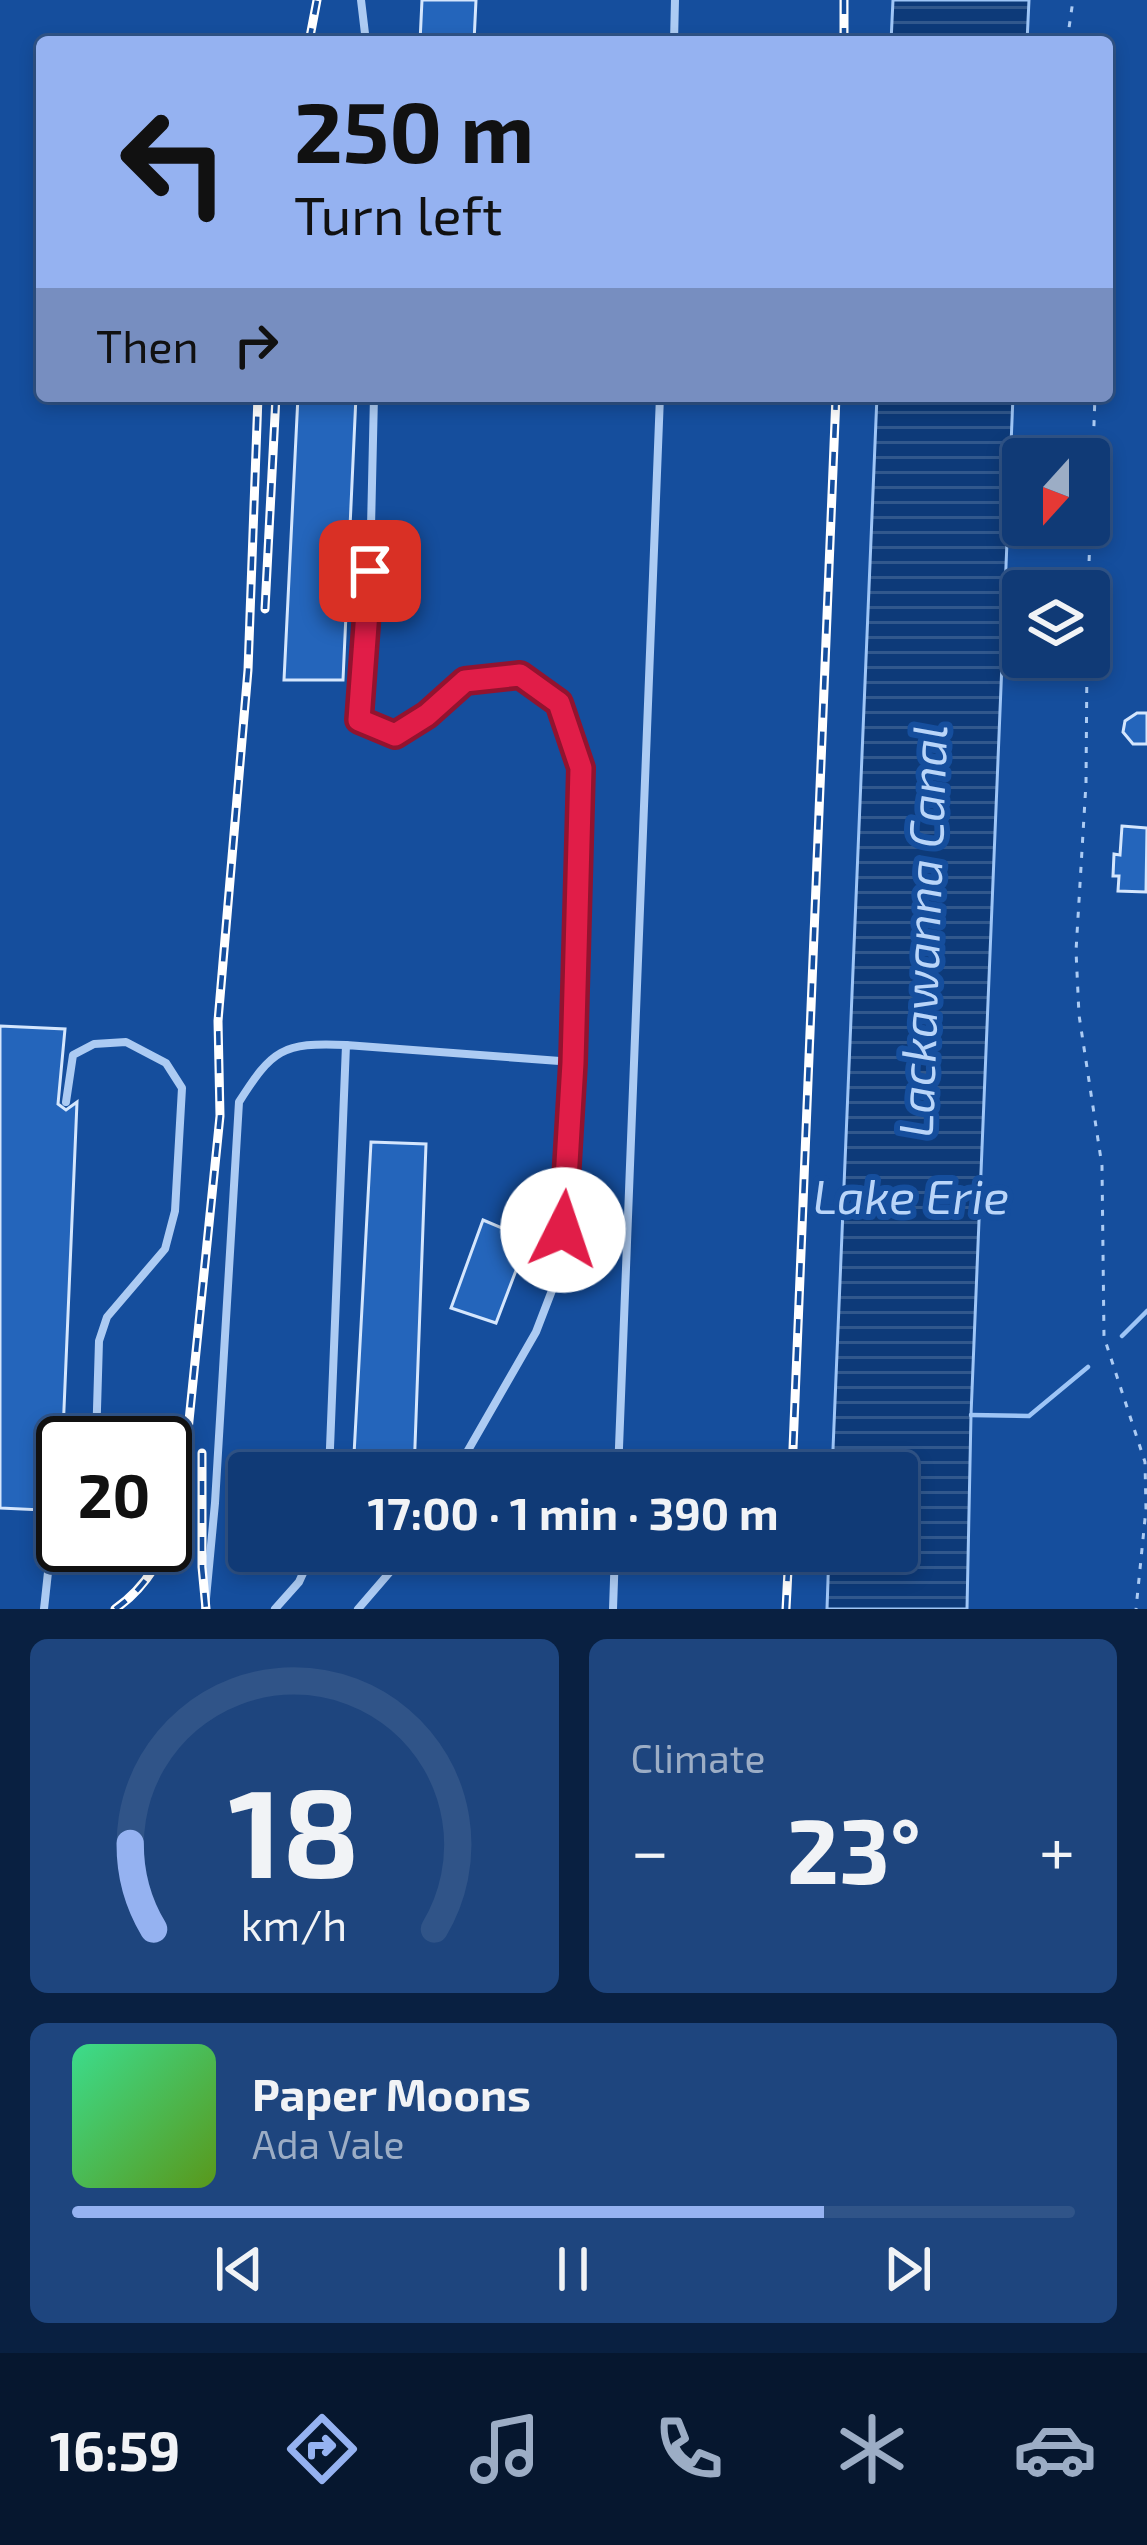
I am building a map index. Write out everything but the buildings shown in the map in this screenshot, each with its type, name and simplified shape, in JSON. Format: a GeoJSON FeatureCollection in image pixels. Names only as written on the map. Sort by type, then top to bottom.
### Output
{"type":"FeatureCollection","features":[{"type":"Feature","properties":{"kind":"lane"},"geometry":{"type":"LineString","coordinates":[[362,0],[366,36]]}},
{"type":"Feature","properties":{"kind":"lane"},"geometry":{"type":"LineString","coordinates":[[674,36],[675,0]]}},
{"type":"Feature","properties":{"kind":"lane"},"geometry":{"type":"LineString","coordinates":[[374,402],[370,571],[359,720],[395,735],[427,715],[465,681],[520,675],[559,703],[581,768],[573,1063],[556,1280],[536,1332],[467,1452]]}},
{"type":"Feature","properties":{"kind":"lane"},"geometry":{"type":"LineString","coordinates":[[619,1452],[660,402]]}},
{"type":"Feature","properties":{"kind":"lane"},"geometry":{"type":"LineString","coordinates":[[66,1102],[73,1055],[94,1044],[126,1042],[166,1063],[182,1088],[176,1211],[165,1250],[106,1317],[99,1341],[97,1416]]}},
{"type":"Feature","properties":{"kind":"lane"},"geometry":{"type":"LineString","coordinates":[[205,1609],[238,1102],[265,1060],[307,1043],[573,1063]]}},
{"type":"Feature","properties":{"kind":"lane"},"geometry":{"type":"LineString","coordinates":[[329,1452],[346,1045]]}},
{"type":"Feature","properties":{"kind":"lane"},"geometry":{"type":"LineString","coordinates":[[44,1609],[48,1572]]}},
{"type":"Feature","properties":{"kind":"lane"},"geometry":{"type":"LineString","coordinates":[[274,1609],[304,1572]]}},
{"type":"Feature","properties":{"kind":"lane"},"geometry":{"type":"LineString","coordinates":[[358,1609],[394,1572]]}},
{"type":"Feature","properties":{"kind":"lane"},"geometry":{"type":"LineString","coordinates":[[613,1609],[614,1572]]}},
{"type":"Feature","properties":{"kind":"path"},"geometry":{"type":"LineString","coordinates":[[1068,36],[1072,0]]}},
{"type":"Feature","properties":{"kind":"path"},"geometry":{"type":"LineString","coordinates":[[1089,570],[1095,402]]}},
{"type":"Feature","properties":{"kind":"path"},"geometry":{"type":"LineString","coordinates":[[1088,678],[1076,951],[1079,1015],[1102,1166],[1104,1337],[1144,1462],[1146,1509],[1136,1609]]}},
{"type":"Feature","properties":{"kind":"water"},"geometry":{"type":"Polygon","coordinates":[[[893,0],[1029,0],[1027,36],[891,36],[893,0]]]}},
{"type":"Feature","properties":{"kind":"water","name":"Lake Erie"},"geometry":{"type":"Polygon","coordinates":[[[877,402],[1013,402],[1011,438],[1002,438],[1002,546],[1007,546],[1006,570],[1002,570],[967,1609],[827,1609],[828,1572],[918,1572],[918,1452],[833,1452],[877,402]]]}},
{"type":"Feature","properties":{"kind":"waterway"},"geometry":{"type":"LineString","coordinates":[[1122,1336],[1147,1311]]}},
{"type":"Feature","properties":{"kind":"waterway"},"geometry":{"type":"LineString","coordinates":[[971,1415],[1029,1416],[1088,1367]]}},
{"type":"Feature","properties":{"kind":"railway"},"geometry":{"type":"LineString","coordinates":[[310,36],[317,0]]}},
{"type":"Feature","properties":{"kind":"railway"},"geometry":{"type":"LineString","coordinates":[[844,0],[844,36]]}},
{"type":"Feature","properties":{"kind":"railway"},"geometry":{"type":"LineString","coordinates":[[115,1609],[146,1580],[179,1519],[220,1116],[218,1021],[248,670],[258,402]]}},
{"type":"Feature","properties":{"kind":"railway"},"geometry":{"type":"LineString","coordinates":[[265,609],[276,402]]}},
{"type":"Feature","properties":{"kind":"railway"},"geometry":{"type":"LineString","coordinates":[[793,1452],[836,402]]}},
{"type":"Feature","properties":{"kind":"railway"},"geometry":{"type":"LineString","coordinates":[[202,1453],[206,1609]]}},
{"type":"Feature","properties":{"kind":"railway"},"geometry":{"type":"LineString","coordinates":[[786,1609],[788,1572]]}},
{"type":"Feature","properties":{"kind":"route"},"geometry":{"type":"LineString","coordinates":[[370,571],[359,720],[395,735],[427,715],[465,681],[520,675],[559,703],[581,768],[563,1230]]}},
{"type":"Feature","properties":{"kind":"water label","name":"Lackawanna Canal"},"geometry":{"type":"Point","coordinates":[923,931]}}]}
